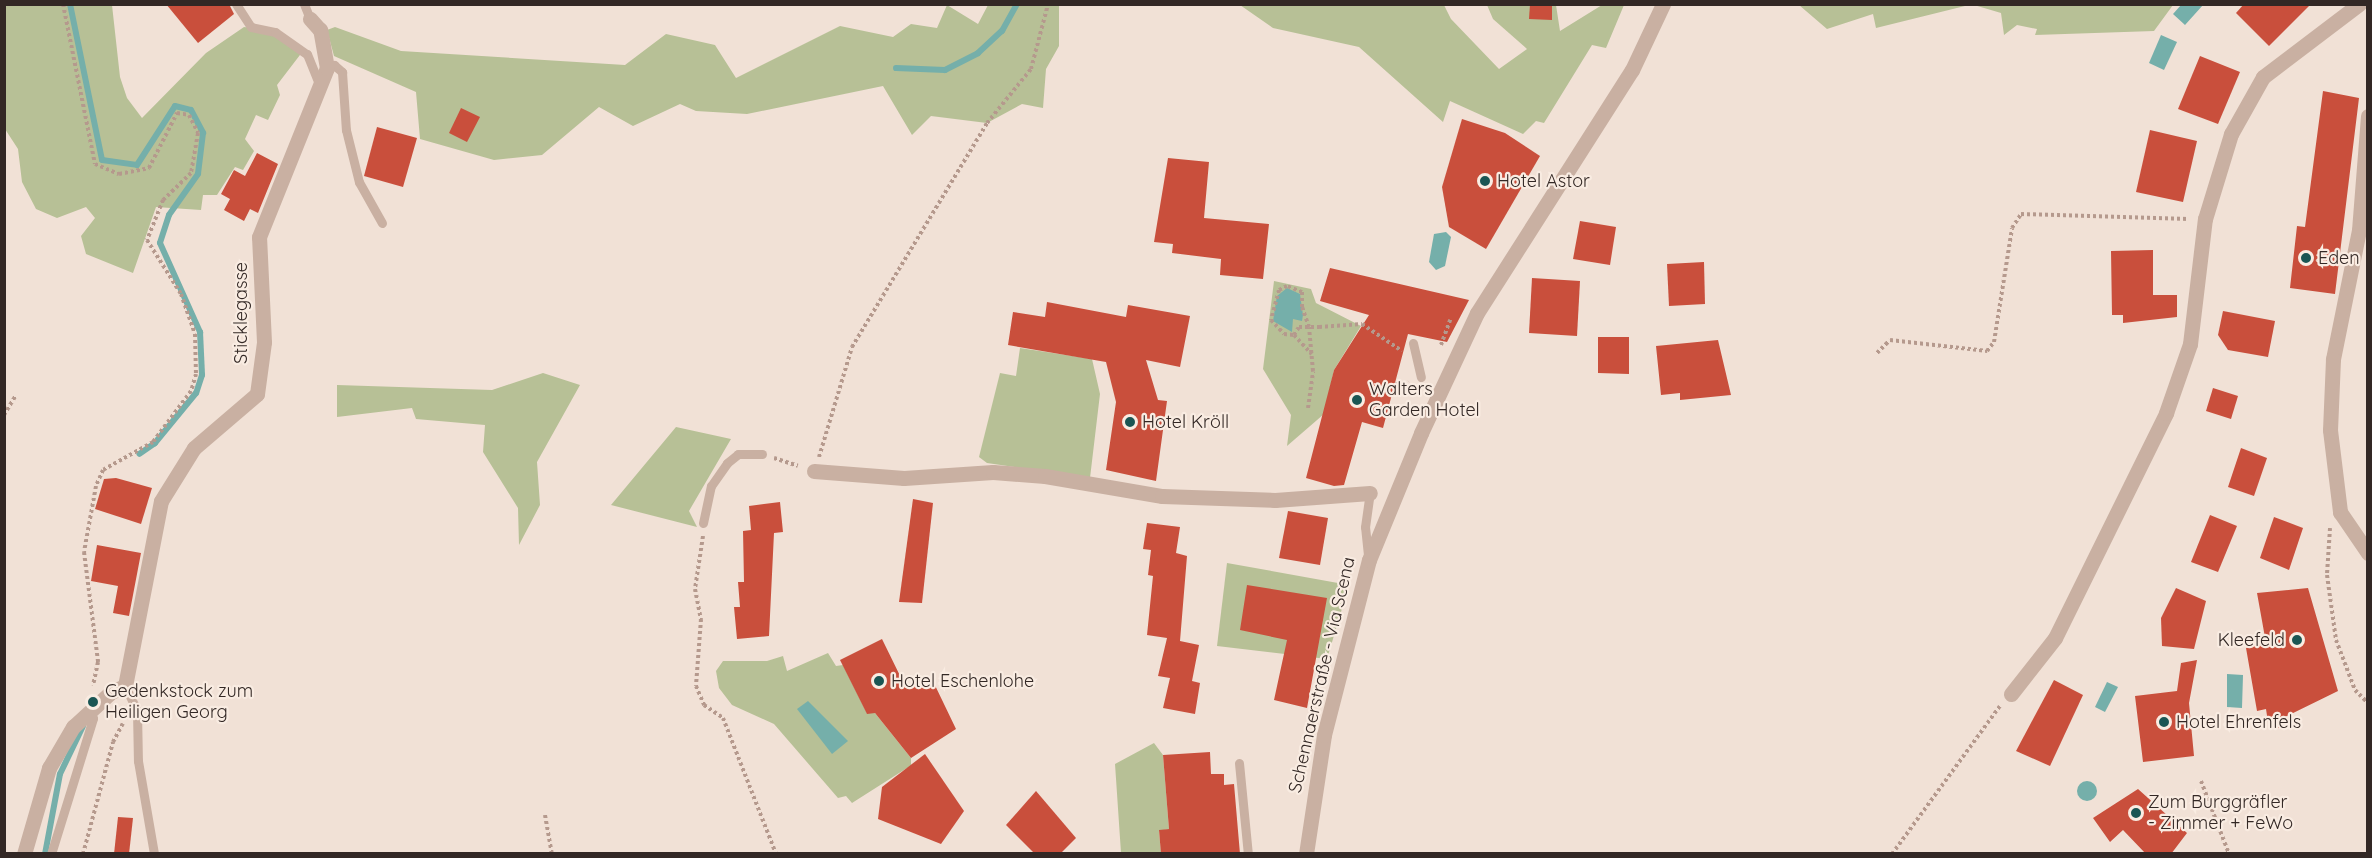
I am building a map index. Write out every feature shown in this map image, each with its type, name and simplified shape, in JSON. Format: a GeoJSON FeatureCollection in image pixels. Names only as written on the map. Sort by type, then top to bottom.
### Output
{"type":"FeatureCollection","features":[{"type":"Feature","properties":{"kind":"street","name":"Schennaerstraße - Via Scena"},"geometry":{"type":"LineString","coordinates":[[1306,854],[1324,735],[1369,560],[1477,313],[1632,70],[1663,4]]}},
{"type":"Feature","properties":{"kind":"street"},"geometry":{"type":"LineString","coordinates":[[2011,694],[2055,638],[2166,413],[2190,344],[2205,219],[2231,134],[2263,77],[2359,4]]}},
{"type":"Feature","properties":{"kind":"street"},"geometry":{"type":"LineString","coordinates":[[315,24],[326,62]]}},
{"type":"Feature","properties":{"kind":"street","name":"Sticklegasse"},"geometry":{"type":"LineString","coordinates":[[125,686],[161,501],[194,448],[257,394],[264,342],[260,237],[320,87],[326,62]]}},
{"type":"Feature","properties":{"kind":"street"},"geometry":{"type":"LineString","coordinates":[[2367,116],[2359,230],[2333,359],[2330,430],[2340,512],[2367,554]]}},
{"type":"Feature","properties":{"kind":"street"},"geometry":{"type":"LineString","coordinates":[[814,471],[885,478],[1034,475],[1174,496],[1275,500],[1370,493]]}},
{"type":"Feature","properties":{"kind":"street"},"geometry":{"type":"LineString","coordinates":[[24,854],[49,768],[86,716],[125,686]]}},
{"type":"Feature","properties":{"kind":"lane"},"geometry":{"type":"LineString","coordinates":[[237,4],[256,30],[286,38],[303,51],[320,87]]}},
{"type":"Feature","properties":{"kind":"lane"},"geometry":{"type":"LineString","coordinates":[[304,4],[315,24]]}},
{"type":"Feature","properties":{"kind":"lane"},"geometry":{"type":"LineString","coordinates":[[326,62],[342,72],[346,130],[358,182],[382,223]]}},
{"type":"Feature","properties":{"kind":"lane"},"geometry":{"type":"LineString","coordinates":[[1413,343],[1421,377]]}},
{"type":"Feature","properties":{"kind":"lane"},"geometry":{"type":"LineString","coordinates":[[702,523],[711,486],[727,463],[738,454],[762,454]]}},
{"type":"Feature","properties":{"kind":"lane"},"geometry":{"type":"LineString","coordinates":[[1369,560],[1365,527],[1370,493]]}},
{"type":"Feature","properties":{"kind":"lane"},"geometry":{"type":"LineString","coordinates":[[125,686],[137,715],[139,773],[154,854]]}},
{"type":"Feature","properties":{"kind":"lane"},"geometry":{"type":"LineString","coordinates":[[51,854],[93,718],[86,716]]}},
{"type":"Feature","properties":{"kind":"lane"},"geometry":{"type":"LineString","coordinates":[[1239,763],[1248,854]]}},
{"type":"Feature","properties":{"kind":"path"},"geometry":{"type":"LineString","coordinates":[[63,4],[95,164],[120,174],[149,168],[177,112],[196,124],[198,143],[191,173],[164,200],[147,240],[181,294],[195,334],[196,374],[191,391],[153,442],[103,470],[96,486],[84,552],[98,662],[86,716]]}},
{"type":"Feature","properties":{"kind":"path"},"geometry":{"type":"LineString","coordinates":[[762,454],[814,471],[852,347],[987,123],[1031,69],[1048,4]]}},
{"type":"Feature","properties":{"kind":"path"},"geometry":{"type":"LineString","coordinates":[[1877,353],[1890,340],[1987,351],[1994,342],[2012,228],[2021,214],[2205,219]]}},
{"type":"Feature","properties":{"kind":"path"},"geometry":{"type":"LineString","coordinates":[[1308,408],[1312,355],[1309,327],[1302,292],[1287,286],[1275,296],[1272,327],[1294,335],[1312,355]]}},
{"type":"Feature","properties":{"kind":"path"},"geometry":{"type":"LineString","coordinates":[[1443,341],[1450,321]]}},
{"type":"Feature","properties":{"kind":"path"},"geometry":{"type":"LineString","coordinates":[[1294,335],[1309,327],[1362,324],[1413,358]]}},
{"type":"Feature","properties":{"kind":"path"},"geometry":{"type":"LineString","coordinates":[[4,415],[16,395]]}},
{"type":"Feature","properties":{"kind":"path"},"geometry":{"type":"LineString","coordinates":[[2340,512],[2330,528],[2326,551],[2333,621],[2355,690],[2367,703]]}},
{"type":"Feature","properties":{"kind":"path"},"geometry":{"type":"LineString","coordinates":[[702,523],[695,589],[701,619],[696,686],[704,705],[723,718],[776,854]]}},
{"type":"Feature","properties":{"kind":"path"},"geometry":{"type":"LineString","coordinates":[[1892,854],[2011,694]]}},
{"type":"Feature","properties":{"kind":"path"},"geometry":{"type":"LineString","coordinates":[[83,854],[113,741],[121,725],[137,715]]}},
{"type":"Feature","properties":{"kind":"path"},"geometry":{"type":"LineString","coordinates":[[2201,781],[2229,854]]}},
{"type":"Feature","properties":{"kind":"path"},"geometry":{"type":"LineString","coordinates":[[545,815],[552,854]]}},
{"type":"Feature","properties":{"kind":"green space"},"geometry":{"type":"Polygon","coordinates":[[[4,5],[112,5],[120,77],[127,98],[142,118],[206,53],[244,27],[270,30],[303,51],[277,85],[280,95],[268,120],[256,115],[245,139],[254,151],[243,170],[235,167],[217,195],[203,195],[201,210],[156,207],[133,273],[86,254],[81,236],[95,218],[86,207],[57,218],[36,209],[22,182],[18,149],[5,129],[4,5]]]}},
{"type":"Feature","properties":{"kind":"green space"},"geometry":{"type":"Polygon","coordinates":[[[947,5],[978,24],[988,5],[1059,5],[1059,46],[1046,69],[1043,108],[1022,104],[987,123],[931,116],[912,135],[883,86],[747,114],[696,111],[680,104],[633,126],[599,107],[542,155],[494,160],[420,139],[416,92],[334,56],[327,30],[335,27],[401,51],[625,65],[666,34],[715,45],[736,78],[840,26],[893,37],[911,24],[937,28],[947,5]]]}},
{"type":"Feature","properties":{"kind":"green space"},"geometry":{"type":"Polygon","coordinates":[[[1240,5],[1444,5],[1451,19],[1499,69],[1527,49],[1493,19],[1487,5],[1556,5],[1560,31],[1602,5],[1624,5],[1606,48],[1592,45],[1544,123],[1536,121],[1523,134],[1450,101],[1443,122],[1359,47],[1273,28],[1240,5]]]}},
{"type":"Feature","properties":{"kind":"green space"},"geometry":{"type":"Polygon","coordinates":[[[1799,5],[1969,5],[1876,28],[1873,14],[1827,29],[1799,5]]]}},
{"type":"Feature","properties":{"kind":"green space"},"geometry":{"type":"Polygon","coordinates":[[[1974,5],[2173,5],[2154,31],[2035,35],[2037,29],[2017,25],[2004,35],[2001,13],[1974,5]]]}},
{"type":"Feature","properties":{"kind":"green space"},"geometry":{"type":"Polygon","coordinates":[[[1274,281],[1311,289],[1316,303],[1361,326],[1334,370],[1324,414],[1287,446],[1291,415],[1263,369],[1274,281]]]}},
{"type":"Feature","properties":{"kind":"green space"},"geometry":{"type":"Polygon","coordinates":[[[1020,348],[1092,359],[1100,394],[1090,478],[987,463],[979,457],[1000,373],[1016,376],[1020,348]]]}},
{"type":"Feature","properties":{"kind":"green space"},"geometry":{"type":"Polygon","coordinates":[[[543,373],[580,385],[537,462],[540,505],[519,545],[518,508],[483,452],[485,425],[416,419],[412,408],[337,417],[337,385],[492,390],[543,373]]]}},
{"type":"Feature","properties":{"kind":"green space"},"geometry":{"type":"Polygon","coordinates":[[[676,427],[731,439],[689,511],[697,527],[611,505],[676,427]]]}},
{"type":"Feature","properties":{"kind":"green space"},"geometry":{"type":"Polygon","coordinates":[[[1227,563],[1349,585],[1327,659],[1217,646],[1227,563]]]}},
{"type":"Feature","properties":{"kind":"green space"},"geometry":{"type":"Polygon","coordinates":[[[828,653],[836,666],[843,665],[867,713],[875,713],[911,758],[911,770],[907,768],[852,803],[846,796],[838,798],[774,724],[732,705],[719,688],[716,671],[723,661],[767,661],[783,656],[787,671],[828,653]]]}},
{"type":"Feature","properties":{"kind":"green space"},"geometry":{"type":"Polygon","coordinates":[[[1154,743],[1163,755],[1169,829],[1159,831],[1161,853],[1121,853],[1115,764],[1154,743]]]}},
{"type":"Feature","properties":{"kind":"water"},"geometry":{"type":"Polygon","coordinates":[[[2181,5],[2203,5],[2185,25],[2173,14],[2181,5]]]}},
{"type":"Feature","properties":{"kind":"water"},"geometry":{"type":"Polygon","coordinates":[[[2161,35],[2177,42],[2164,70],[2149,63],[2161,35]]]}},
{"type":"Feature","properties":{"kind":"water"},"geometry":{"type":"Polygon","coordinates":[[[1446,232],[1451,237],[1445,266],[1436,270],[1429,262],[1434,234],[1446,232]]]}},
{"type":"Feature","properties":{"kind":"water"},"geometry":{"type":"Polygon","coordinates":[[[1287,288],[1300,294],[1303,315],[1302,321],[1293,319],[1292,332],[1273,321],[1277,296],[1287,288]]]}},
{"type":"Feature","properties":{"kind":"water"},"geometry":{"type":"Polygon","coordinates":[[[2227,674],[2243,675],[2242,708],[2227,707],[2227,674]]]}},
{"type":"Feature","properties":{"kind":"water"},"geometry":{"type":"Polygon","coordinates":[[[2107,682],[2118,687],[2105,712],[2095,707],[2107,682]]]}},
{"type":"Feature","properties":{"kind":"water"},"geometry":{"type":"Polygon","coordinates":[[[808,701],[848,741],[832,754],[797,709],[808,701]]]}},
{"type":"Feature","properties":{"kind":"water"},"geometry":{"type":"Polygon","coordinates":[[[2083,781],[2091,781],[2097,787],[2097,795],[2091,801],[2083,801],[2077,795],[2077,787],[2083,781]]]}},
{"type":"Feature","properties":{"kind":"building"},"geometry":{"type":"Polygon","coordinates":[[[166,4],[229,4],[234,14],[198,43],[166,4]]]}},
{"type":"Feature","properties":{"kind":"building"},"geometry":{"type":"Polygon","coordinates":[[[1530,4],[1552,4],[1552,20],[1529,19],[1530,4]]]}},
{"type":"Feature","properties":{"kind":"building"},"geometry":{"type":"Polygon","coordinates":[[[2244,4],[2311,4],[2269,46],[2236,13],[2244,4]]]}},
{"type":"Feature","properties":{"kind":"building"},"geometry":{"type":"Polygon","coordinates":[[[2200,56],[2240,72],[2218,124],[2178,109],[2200,56]]]}},
{"type":"Feature","properties":{"kind":"building"},"geometry":{"type":"Polygon","coordinates":[[[2323,91],[2359,98],[2335,294],[2290,288],[2297,226],[2305,227],[2323,91]]]}},
{"type":"Feature","properties":{"kind":"building"},"geometry":{"type":"Polygon","coordinates":[[[461,108],[480,117],[467,142],[449,133],[461,108]]]}},
{"type":"Feature","properties":{"kind":"building"},"geometry":{"type":"Polygon","coordinates":[[[1462,119],[1505,133],[1540,156],[1486,249],[1449,227],[1442,187],[1462,119]]]}},
{"type":"Feature","properties":{"kind":"building"},"geometry":{"type":"Polygon","coordinates":[[[377,127],[417,138],[403,187],[364,176],[377,127]]]}},
{"type":"Feature","properties":{"kind":"building"},"geometry":{"type":"Polygon","coordinates":[[[2150,130],[2197,141],[2183,202],[2136,192],[2150,130]]]}},
{"type":"Feature","properties":{"kind":"building"},"geometry":{"type":"Polygon","coordinates":[[[257,153],[278,164],[258,213],[250,209],[244,221],[224,210],[230,199],[221,194],[234,170],[245,176],[257,153]]]}},
{"type":"Feature","properties":{"kind":"building"},"geometry":{"type":"Polygon","coordinates":[[[1168,158],[1209,162],[1204,218],[1269,224],[1263,279],[1220,275],[1221,259],[1172,253],[1173,244],[1154,242],[1168,158]]]}},
{"type":"Feature","properties":{"kind":"building"},"geometry":{"type":"Polygon","coordinates":[[[1580,221],[1616,227],[1610,265],[1573,259],[1580,221]]]}},
{"type":"Feature","properties":{"kind":"building"},"geometry":{"type":"Polygon","coordinates":[[[2153,250],[2153,295],[2177,295],[2177,317],[2123,323],[2123,315],[2112,315],[2111,251],[2153,250]]]}},
{"type":"Feature","properties":{"kind":"building"},"geometry":{"type":"Polygon","coordinates":[[[1704,262],[1705,304],[1669,306],[1667,264],[1704,262]]]}},
{"type":"Feature","properties":{"kind":"building"},"geometry":{"type":"Polygon","coordinates":[[[1330,268],[1469,300],[1447,342],[1408,334],[1383,428],[1362,422],[1344,485],[1334,486],[1306,478],[1334,370],[1369,315],[1320,301],[1330,268]]]}},
{"type":"Feature","properties":{"kind":"building"},"geometry":{"type":"Polygon","coordinates":[[[1532,278],[1580,281],[1577,336],[1529,333],[1532,278]]]}},
{"type":"Feature","properties":{"kind":"building"},"geometry":{"type":"Polygon","coordinates":[[[1047,302],[1126,317],[1128,305],[1190,316],[1180,367],[1146,360],[1158,400],[1167,401],[1156,481],[1106,470],[1116,402],[1106,362],[1008,345],[1013,312],[1045,317],[1047,302]]]}},
{"type":"Feature","properties":{"kind":"building"},"geometry":{"type":"Polygon","coordinates":[[[2223,311],[2275,321],[2268,357],[2228,350],[2218,335],[2223,311]]]}},
{"type":"Feature","properties":{"kind":"building"},"geometry":{"type":"Polygon","coordinates":[[[1598,337],[1629,337],[1629,374],[1598,373],[1598,337]]]}},
{"type":"Feature","properties":{"kind":"building"},"geometry":{"type":"Polygon","coordinates":[[[1718,340],[1731,395],[1680,400],[1680,393],[1661,395],[1656,346],[1718,340]]]}},
{"type":"Feature","properties":{"kind":"building"},"geometry":{"type":"Polygon","coordinates":[[[2213,388],[2238,396],[2231,419],[2206,411],[2213,388]]]}},
{"type":"Feature","properties":{"kind":"building"},"geometry":{"type":"Polygon","coordinates":[[[2241,448],[2267,458],[2254,496],[2228,487],[2241,448]]]}},
{"type":"Feature","properties":{"kind":"building"},"geometry":{"type":"Polygon","coordinates":[[[116,478],[152,488],[141,524],[95,509],[104,479],[116,478]]]}},
{"type":"Feature","properties":{"kind":"building"},"geometry":{"type":"Polygon","coordinates":[[[913,499],[933,503],[922,603],[899,602],[913,499]]]}},
{"type":"Feature","properties":{"kind":"building"},"geometry":{"type":"Polygon","coordinates":[[[780,502],[783,532],[774,533],[769,636],[737,639],[734,607],[740,607],[738,582],[744,582],[743,531],[751,530],[749,506],[780,502]]]}},
{"type":"Feature","properties":{"kind":"building"},"geometry":{"type":"Polygon","coordinates":[[[1288,511],[1328,518],[1320,565],[1279,558],[1288,511]]]}},
{"type":"Feature","properties":{"kind":"building"},"geometry":{"type":"Polygon","coordinates":[[[2210,515],[2237,526],[2218,572],[2191,562],[2210,515]]]}},
{"type":"Feature","properties":{"kind":"building"},"geometry":{"type":"Polygon","coordinates":[[[2274,517],[2303,528],[2289,570],[2260,558],[2274,517]]]}},
{"type":"Feature","properties":{"kind":"building"},"geometry":{"type":"Polygon","coordinates":[[[1147,523],[1180,527],[1176,553],[1187,556],[1180,641],[1199,645],[1192,681],[1200,683],[1195,714],[1163,708],[1170,678],[1158,676],[1167,638],[1147,635],[1153,576],[1148,575],[1151,550],[1143,549],[1147,523]]]}},
{"type":"Feature","properties":{"kind":"building"},"geometry":{"type":"Polygon","coordinates":[[[97,545],[141,553],[129,616],[113,613],[118,586],[91,581],[97,545]]]}},
{"type":"Feature","properties":{"kind":"building"},"geometry":{"type":"Polygon","coordinates":[[[1247,585],[1327,598],[1307,708],[1274,700],[1287,640],[1240,630],[1247,585]]]}},
{"type":"Feature","properties":{"kind":"building"},"geometry":{"type":"Polygon","coordinates":[[[2176,588],[2206,601],[2194,649],[2162,646],[2161,618],[2176,588]]]}},
{"type":"Feature","properties":{"kind":"building"},"geometry":{"type":"Polygon","coordinates":[[[2308,588],[2338,691],[2285,717],[2287,727],[2269,729],[2266,709],[2257,711],[2246,648],[2266,643],[2257,593],[2308,588]]]}},
{"type":"Feature","properties":{"kind":"building"},"geometry":{"type":"Polygon","coordinates":[[[882,639],[906,688],[931,677],[956,729],[911,758],[875,713],[867,714],[840,660],[882,639]]]}},
{"type":"Feature","properties":{"kind":"building"},"geometry":{"type":"Polygon","coordinates":[[[2197,660],[2189,703],[2194,756],[2143,762],[2135,696],[2177,691],[2181,663],[2197,660]]]}},
{"type":"Feature","properties":{"kind":"building"},"geometry":{"type":"Polygon","coordinates":[[[2054,680],[2083,695],[2050,766],[2016,751],[2054,680]]]}},
{"type":"Feature","properties":{"kind":"building"},"geometry":{"type":"Polygon","coordinates":[[[1210,752],[1211,774],[1224,774],[1224,785],[1234,784],[1240,854],[1161,854],[1159,830],[1169,829],[1163,755],[1210,752]]]}},
{"type":"Feature","properties":{"kind":"building"},"geometry":{"type":"Polygon","coordinates":[[[925,754],[964,811],[941,844],[878,819],[882,787],[925,754]]]}},
{"type":"Feature","properties":{"kind":"building"},"geometry":{"type":"Polygon","coordinates":[[[2138,789],[2187,833],[2171,854],[2146,854],[2123,830],[2110,842],[2093,818],[2138,789]]]}},
{"type":"Feature","properties":{"kind":"building"},"geometry":{"type":"Polygon","coordinates":[[[1036,791],[1076,838],[1060,854],[1035,854],[1006,825],[1036,791]]]}},
{"type":"Feature","properties":{"kind":"building"},"geometry":{"type":"Polygon","coordinates":[[[118,817],[133,818],[129,854],[114,854],[118,817]]]}},
{"type":"Feature","properties":{"kind":"waterway"},"geometry":{"type":"LineString","coordinates":[[70,4],[102,160],[137,165],[175,106],[191,110],[203,133],[198,174],[169,215],[160,243],[200,332],[202,375],[196,393],[155,443],[139,454]]}},
{"type":"Feature","properties":{"kind":"waterway"},"geometry":{"type":"LineString","coordinates":[[896,68],[945,70],[978,53],[1002,31],[1017,4]]}},
{"type":"Feature","properties":{"kind":"waterway"},"geometry":{"type":"LineString","coordinates":[[45,854],[60,774],[83,726]]}},
{"type":"Feature","properties":{"kind":"place","name":"Hotel Astor"},"geometry":{"type":"Point","coordinates":[1485,181]}},
{"type":"Feature","properties":{"kind":"place","name":"Eden"},"geometry":{"type":"Point","coordinates":[2306,258]}},
{"type":"Feature","properties":{"kind":"place","name":"Walters Garden Hotel"},"geometry":{"type":"Point","coordinates":[1357,400]}},
{"type":"Feature","properties":{"kind":"place","name":"Hotel Kröll"},"geometry":{"type":"Point","coordinates":[1130,422]}},
{"type":"Feature","properties":{"kind":"place","name":"Kleefeld"},"geometry":{"type":"Point","coordinates":[2297,640]}},
{"type":"Feature","properties":{"kind":"place","name":"Hotel Eschenlohe"},"geometry":{"type":"Point","coordinates":[879,681]}},
{"type":"Feature","properties":{"kind":"place","name":"Gedenkstock zum Heiligen Georg"},"geometry":{"type":"Point","coordinates":[93,702]}},
{"type":"Feature","properties":{"kind":"place","name":"Hotel Ehrenfels"},"geometry":{"type":"Point","coordinates":[2164,722]}},
{"type":"Feature","properties":{"kind":"place","name":"Zum Burggräfler - Zimmer + FeWo"},"geometry":{"type":"Point","coordinates":[2136,813]}}]}
